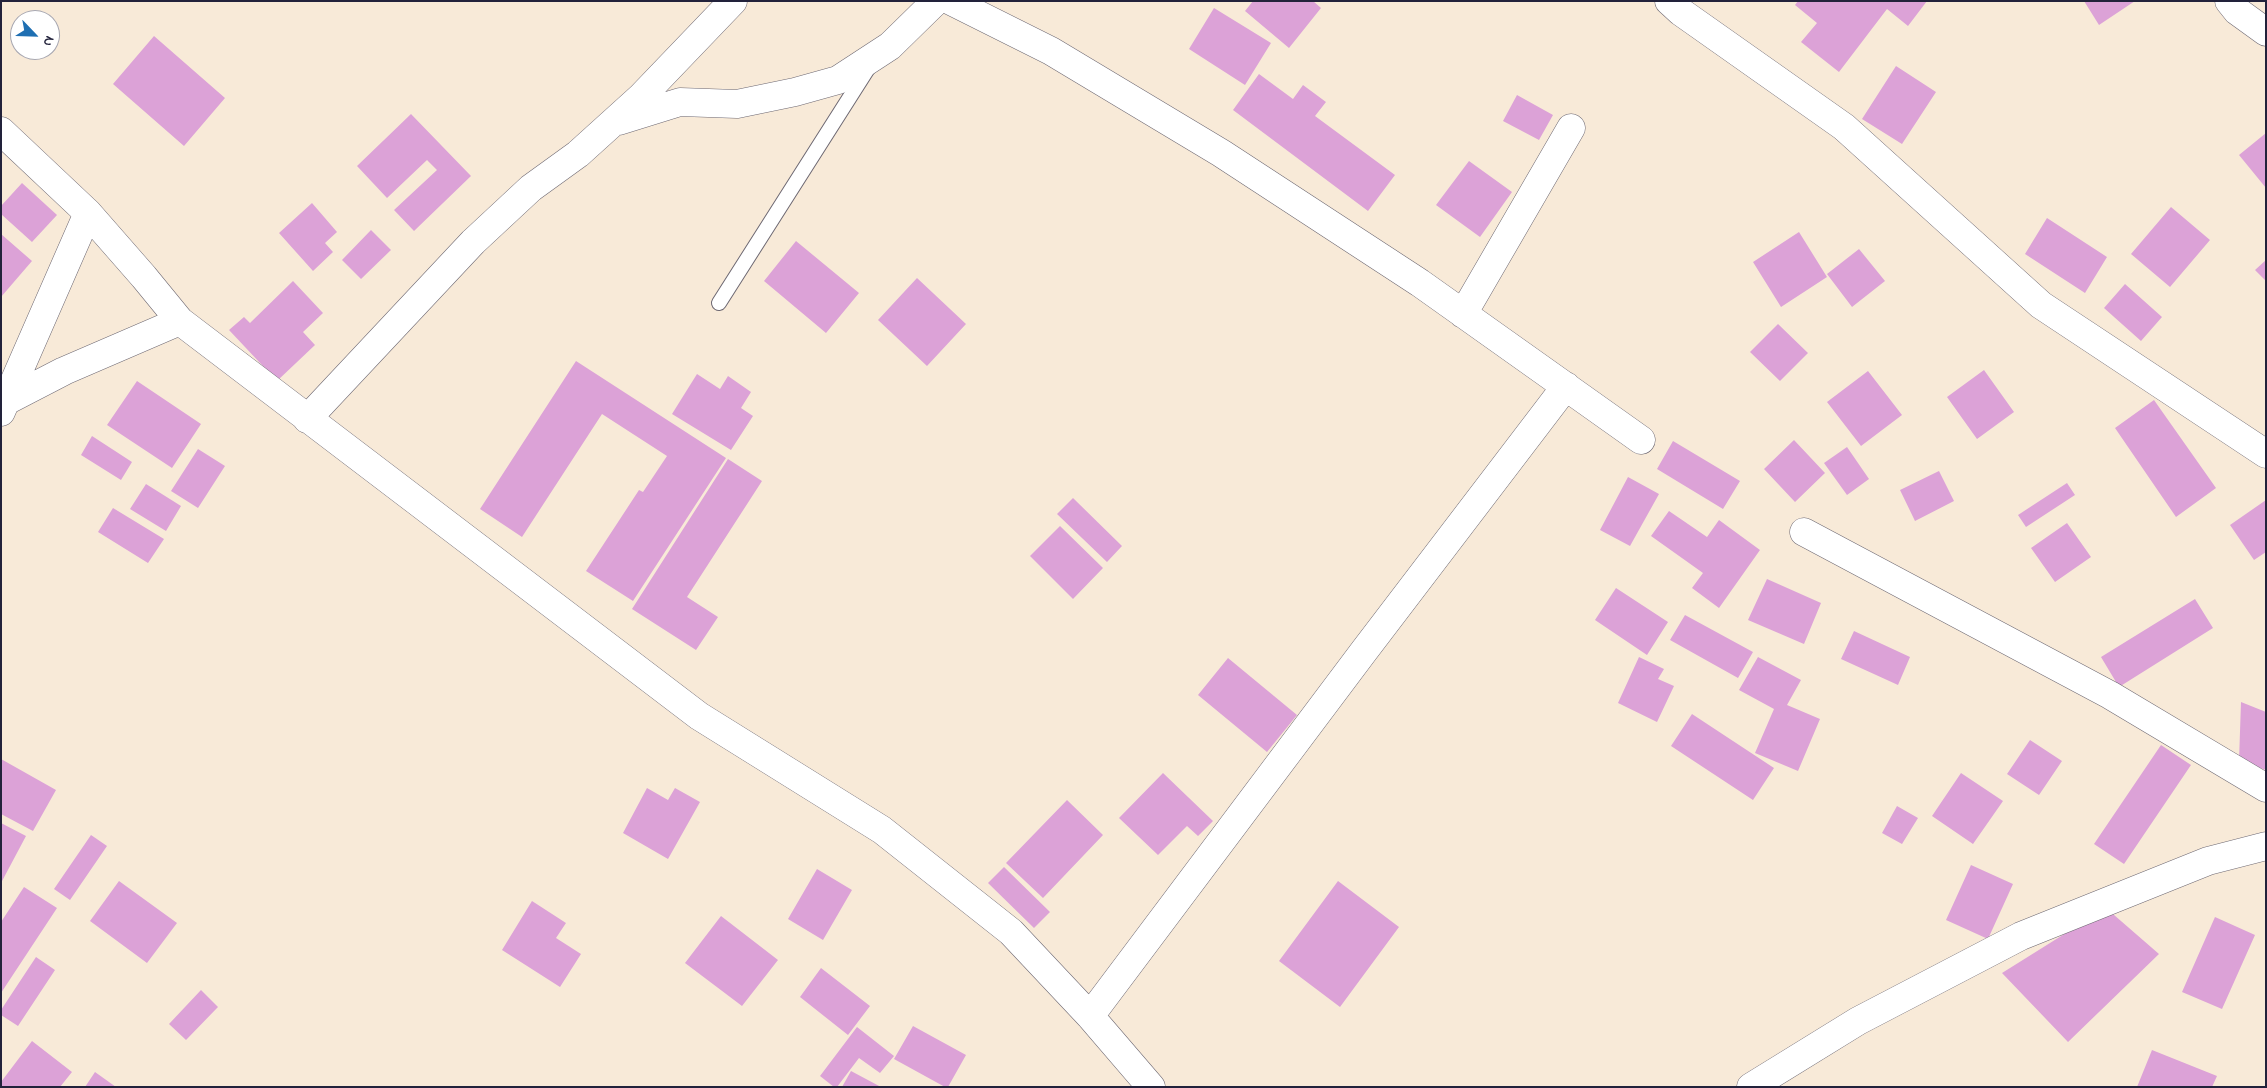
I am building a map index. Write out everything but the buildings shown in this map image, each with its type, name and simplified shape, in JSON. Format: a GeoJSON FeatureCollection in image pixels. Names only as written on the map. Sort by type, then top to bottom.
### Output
{"type":"FeatureCollection","features":[{"type":"Feature","properties":{"kind":"street"},"geometry":{"type":"LineString","coordinates":[[307,419],[473,242],[531,188],[578,154],[641,97],[733,1]]}},
{"type":"Feature","properties":{"kind":"street"},"geometry":{"type":"LineString","coordinates":[[610,124],[680,102],[737,104],[795,92],[838,80],[890,46],[936,1]]}},
{"type":"Feature","properties":{"kind":"street"},"geometry":{"type":"LineString","coordinates":[[951,1],[1051,51],[1221,153],[1463,314],[1641,440]]}},
{"type":"Feature","properties":{"kind":"street"},"geometry":{"type":"LineString","coordinates":[[1669,1],[1681,12],[1844,127],[2040,305],[2266,454]]}},
{"type":"Feature","properties":{"kind":"street"},"geometry":{"type":"LineString","coordinates":[[2229,1],[2237,11],[2266,32]]}},
{"type":"Feature","properties":{"kind":"street"},"geometry":{"type":"LineString","coordinates":[[1463,314],[1571,128]]}},
{"type":"Feature","properties":{"kind":"street"},"geometry":{"type":"LineString","coordinates":[[1,131],[88,213],[180,321],[699,716],[882,830],[1011,932],[1090,1016],[1151,1087]]}},
{"type":"Feature","properties":{"kind":"street"},"geometry":{"type":"LineString","coordinates":[[4,406],[88,213]]}},
{"type":"Feature","properties":{"kind":"street"},"geometry":{"type":"LineString","coordinates":[[4,406],[64,370],[180,321]]}},
{"type":"Feature","properties":{"kind":"street"},"geometry":{"type":"LineString","coordinates":[[1090,1016],[1566,386]]}},
{"type":"Feature","properties":{"kind":"street"},"geometry":{"type":"LineString","coordinates":[[1804,532],[2110,695],[2266,788]]}},
{"type":"Feature","properties":{"kind":"street"},"geometry":{"type":"LineString","coordinates":[[1751,1087],[1858,1021],[2021,936],[2208,861],[2266,846]]}},
{"type":"Feature","properties":{"kind":"lane"},"geometry":{"type":"LineString","coordinates":[[719,303],[878,54]]}}]}
